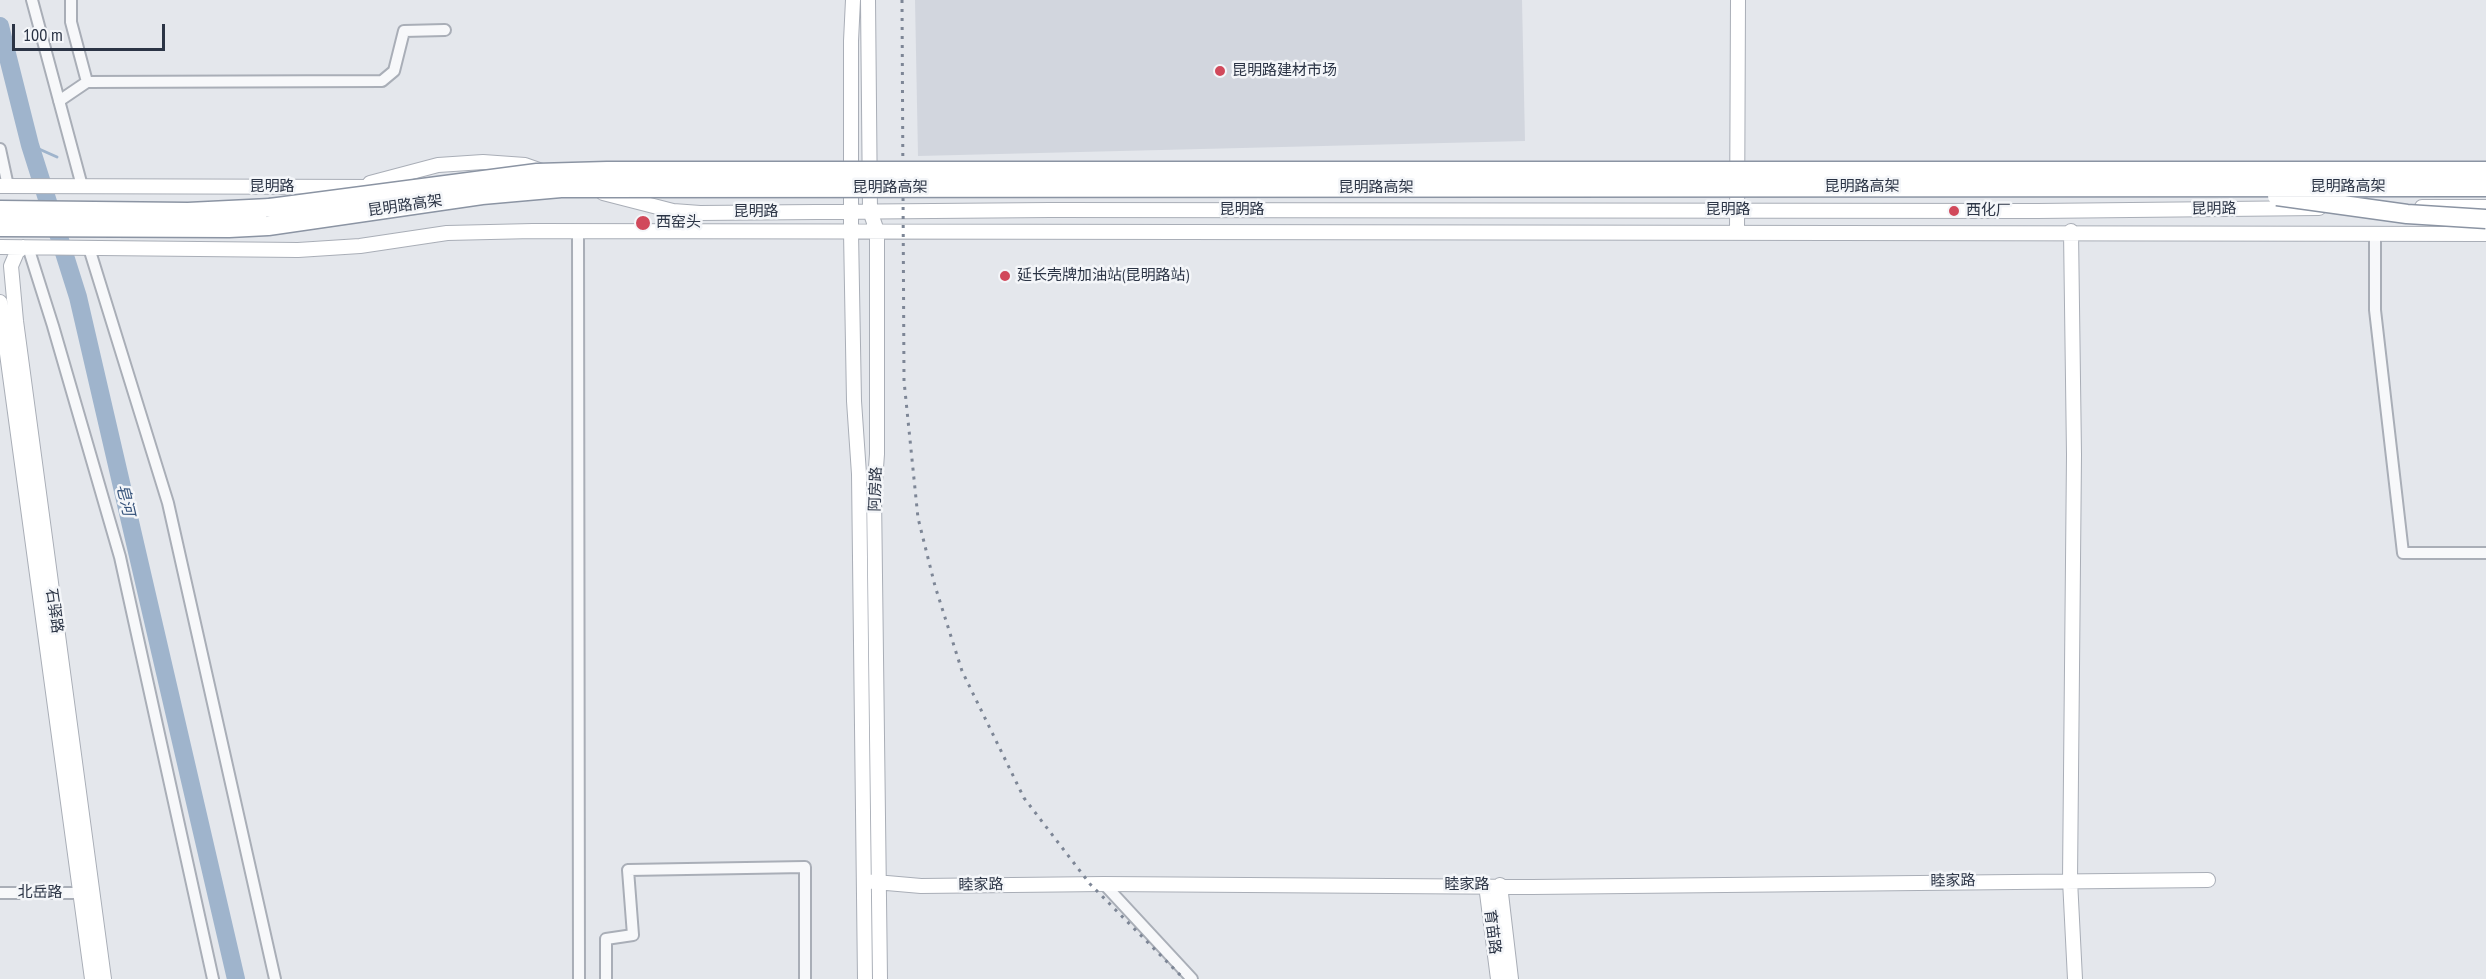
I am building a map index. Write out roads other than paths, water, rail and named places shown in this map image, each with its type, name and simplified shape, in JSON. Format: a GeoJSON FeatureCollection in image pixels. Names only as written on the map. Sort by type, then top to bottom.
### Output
{"type":"FeatureCollection","features":[{"type":"Feature","properties":{"kind":"highway","name":"昆明路高架"},"geometry":{"type":"LineString","coordinates":[[269,217],[514,175],[596,171],[2484,175]]}},
{"type":"Feature","properties":{"kind":"highway","name":"昆明路高架"},"geometry":{"type":"LineString","coordinates":[[269,217],[561,188],[2216,187],[2484,175]]}},
{"type":"Feature","properties":{"kind":"highway"},"geometry":{"type":"LineString","coordinates":[[2216,187],[2407,214],[2486,219]]}},
{"type":"Feature","properties":{"kind":"highway","name":"昆明路"},"geometry":{"type":"LineString","coordinates":[[0,227],[13,216],[81,219],[188,212],[269,217]]}},
{"type":"Feature","properties":{"kind":"main road","name":"阿房路"},"geometry":{"type":"LineString","coordinates":[[853,0],[851,41],[852,326],[859,474],[865,979]]}},
{"type":"Feature","properties":{"kind":"main road","name":"阿房路"},"geometry":{"type":"LineString","coordinates":[[868,0],[870,212],[877,231],[877,454],[874,495],[880,979]]}},
{"type":"Feature","properties":{"kind":"main road"},"geometry":{"type":"LineString","coordinates":[[1737,232],[1738,0]]}},
{"type":"Feature","properties":{"kind":"main road"},"geometry":{"type":"LineString","coordinates":[[349,187],[386,180],[438,165],[483,162],[525,165],[597,192]]}},
{"type":"Feature","properties":{"kind":"main road","name":"昆明路"},"geometry":{"type":"LineString","coordinates":[[8,186],[498,187],[597,192],[673,211],[700,213],[2049,211],[2486,207]]}},
{"type":"Feature","properties":{"kind":"main road","name":"昆明路"},"geometry":{"type":"LineString","coordinates":[[0,247],[298,250],[360,246],[447,233],[578,232],[2486,234]]}},
{"type":"Feature","properties":{"kind":"main road"},"geometry":{"type":"LineString","coordinates":[[2071,232],[2074,455],[2070,880],[2075,979]]}},
{"type":"Feature","properties":{"kind":"main road","name":"石驿路"},"geometry":{"type":"LineString","coordinates":[[27,247],[17,252],[11,266],[16,321],[104,979]]}},
{"type":"Feature","properties":{"kind":"main road","name":"石驿路"},"geometry":{"type":"LineString","coordinates":[[0,302],[92,979]]}},
{"type":"Feature","properties":{"kind":"main road"},"geometry":{"type":"LineString","coordinates":[[852,326],[877,325]]}},
{"type":"Feature","properties":{"kind":"main road","name":"睦家路"},"geometry":{"type":"LineString","coordinates":[[864,881],[921,886],[1104,884],[1532,887],[2208,880]]}},
{"type":"Feature","properties":{"kind":"main road","name":"育苗路"},"geometry":{"type":"LineString","coordinates":[[1493,885],[1498,979]]}},
{"type":"Feature","properties":{"kind":"main road","name":"育苗路"},"geometry":{"type":"LineString","coordinates":[[1493,885],[1511,979]]}},
{"type":"Feature","properties":{"kind":"street"},"geometry":{"type":"LineString","coordinates":[[32,0],[80,186]]}},
{"type":"Feature","properties":{"kind":"street"},"geometry":{"type":"LineString","coordinates":[[71,0],[71,22],[87,82]]}},
{"type":"Feature","properties":{"kind":"street"},"geometry":{"type":"LineString","coordinates":[[59,101],[87,82],[382,81],[394,71],[404,31],[445,30]]}},
{"type":"Feature","properties":{"kind":"street"},"geometry":{"type":"LineString","coordinates":[[0,149],[8,186]]}},
{"type":"Feature","properties":{"kind":"street"},"geometry":{"type":"LineString","coordinates":[[578,232],[579,979]]}},
{"type":"Feature","properties":{"kind":"street"},"geometry":{"type":"LineString","coordinates":[[2375,234],[2375,310],[2403,553],[2486,553]]}},
{"type":"Feature","properties":{"kind":"street"},"geometry":{"type":"LineString","coordinates":[[27,247],[53,326],[120,557],[213,979]]}},
{"type":"Feature","properties":{"kind":"street"},"geometry":{"type":"LineString","coordinates":[[87,248],[168,503],[275,979]]}},
{"type":"Feature","properties":{"kind":"street"},"geometry":{"type":"LineString","coordinates":[[606,979],[606,939],[633,935],[628,870],[805,867],[806,979]]}},
{"type":"Feature","properties":{"kind":"street"},"geometry":{"type":"LineString","coordinates":[[1104,884],[1192,979]]}},
{"type":"Feature","properties":{"kind":"street","name":"北岳路"},"geometry":{"type":"LineString","coordinates":[[0,893],[80,893]]}},
{"type":"Feature","properties":{"kind":"waterway","name":"皂河"},"geometry":{"type":"LineString","coordinates":[[0,26],[30,145],[78,297],[236,979]]}},
{"type":"Feature","properties":{"kind":"waterway"},"geometry":{"type":"LineString","coordinates":[[30,145],[57,157]]}},
{"type":"Feature","properties":{"kind":"railway"},"geometry":{"type":"LineString","coordinates":[[902,0],[904,381],[918,518],[935,586],[962,671],[1024,798],[1090,884],[1184,979]]}},
{"type":"Feature","properties":{"kind":"place","name":"昆明路建材市场"},"geometry":{"type":"Point","coordinates":[1220,71]}},
{"type":"Feature","properties":{"kind":"place","name":"西化厂"},"geometry":{"type":"Point","coordinates":[1954,211]}},
{"type":"Feature","properties":{"kind":"place","name":"西窑头"},"geometry":{"type":"Point","coordinates":[643,223]}},
{"type":"Feature","properties":{"kind":"place","name":"延长壳牌加油站(昆明路站)"},"geometry":{"type":"Point","coordinates":[1005,276]}}]}
